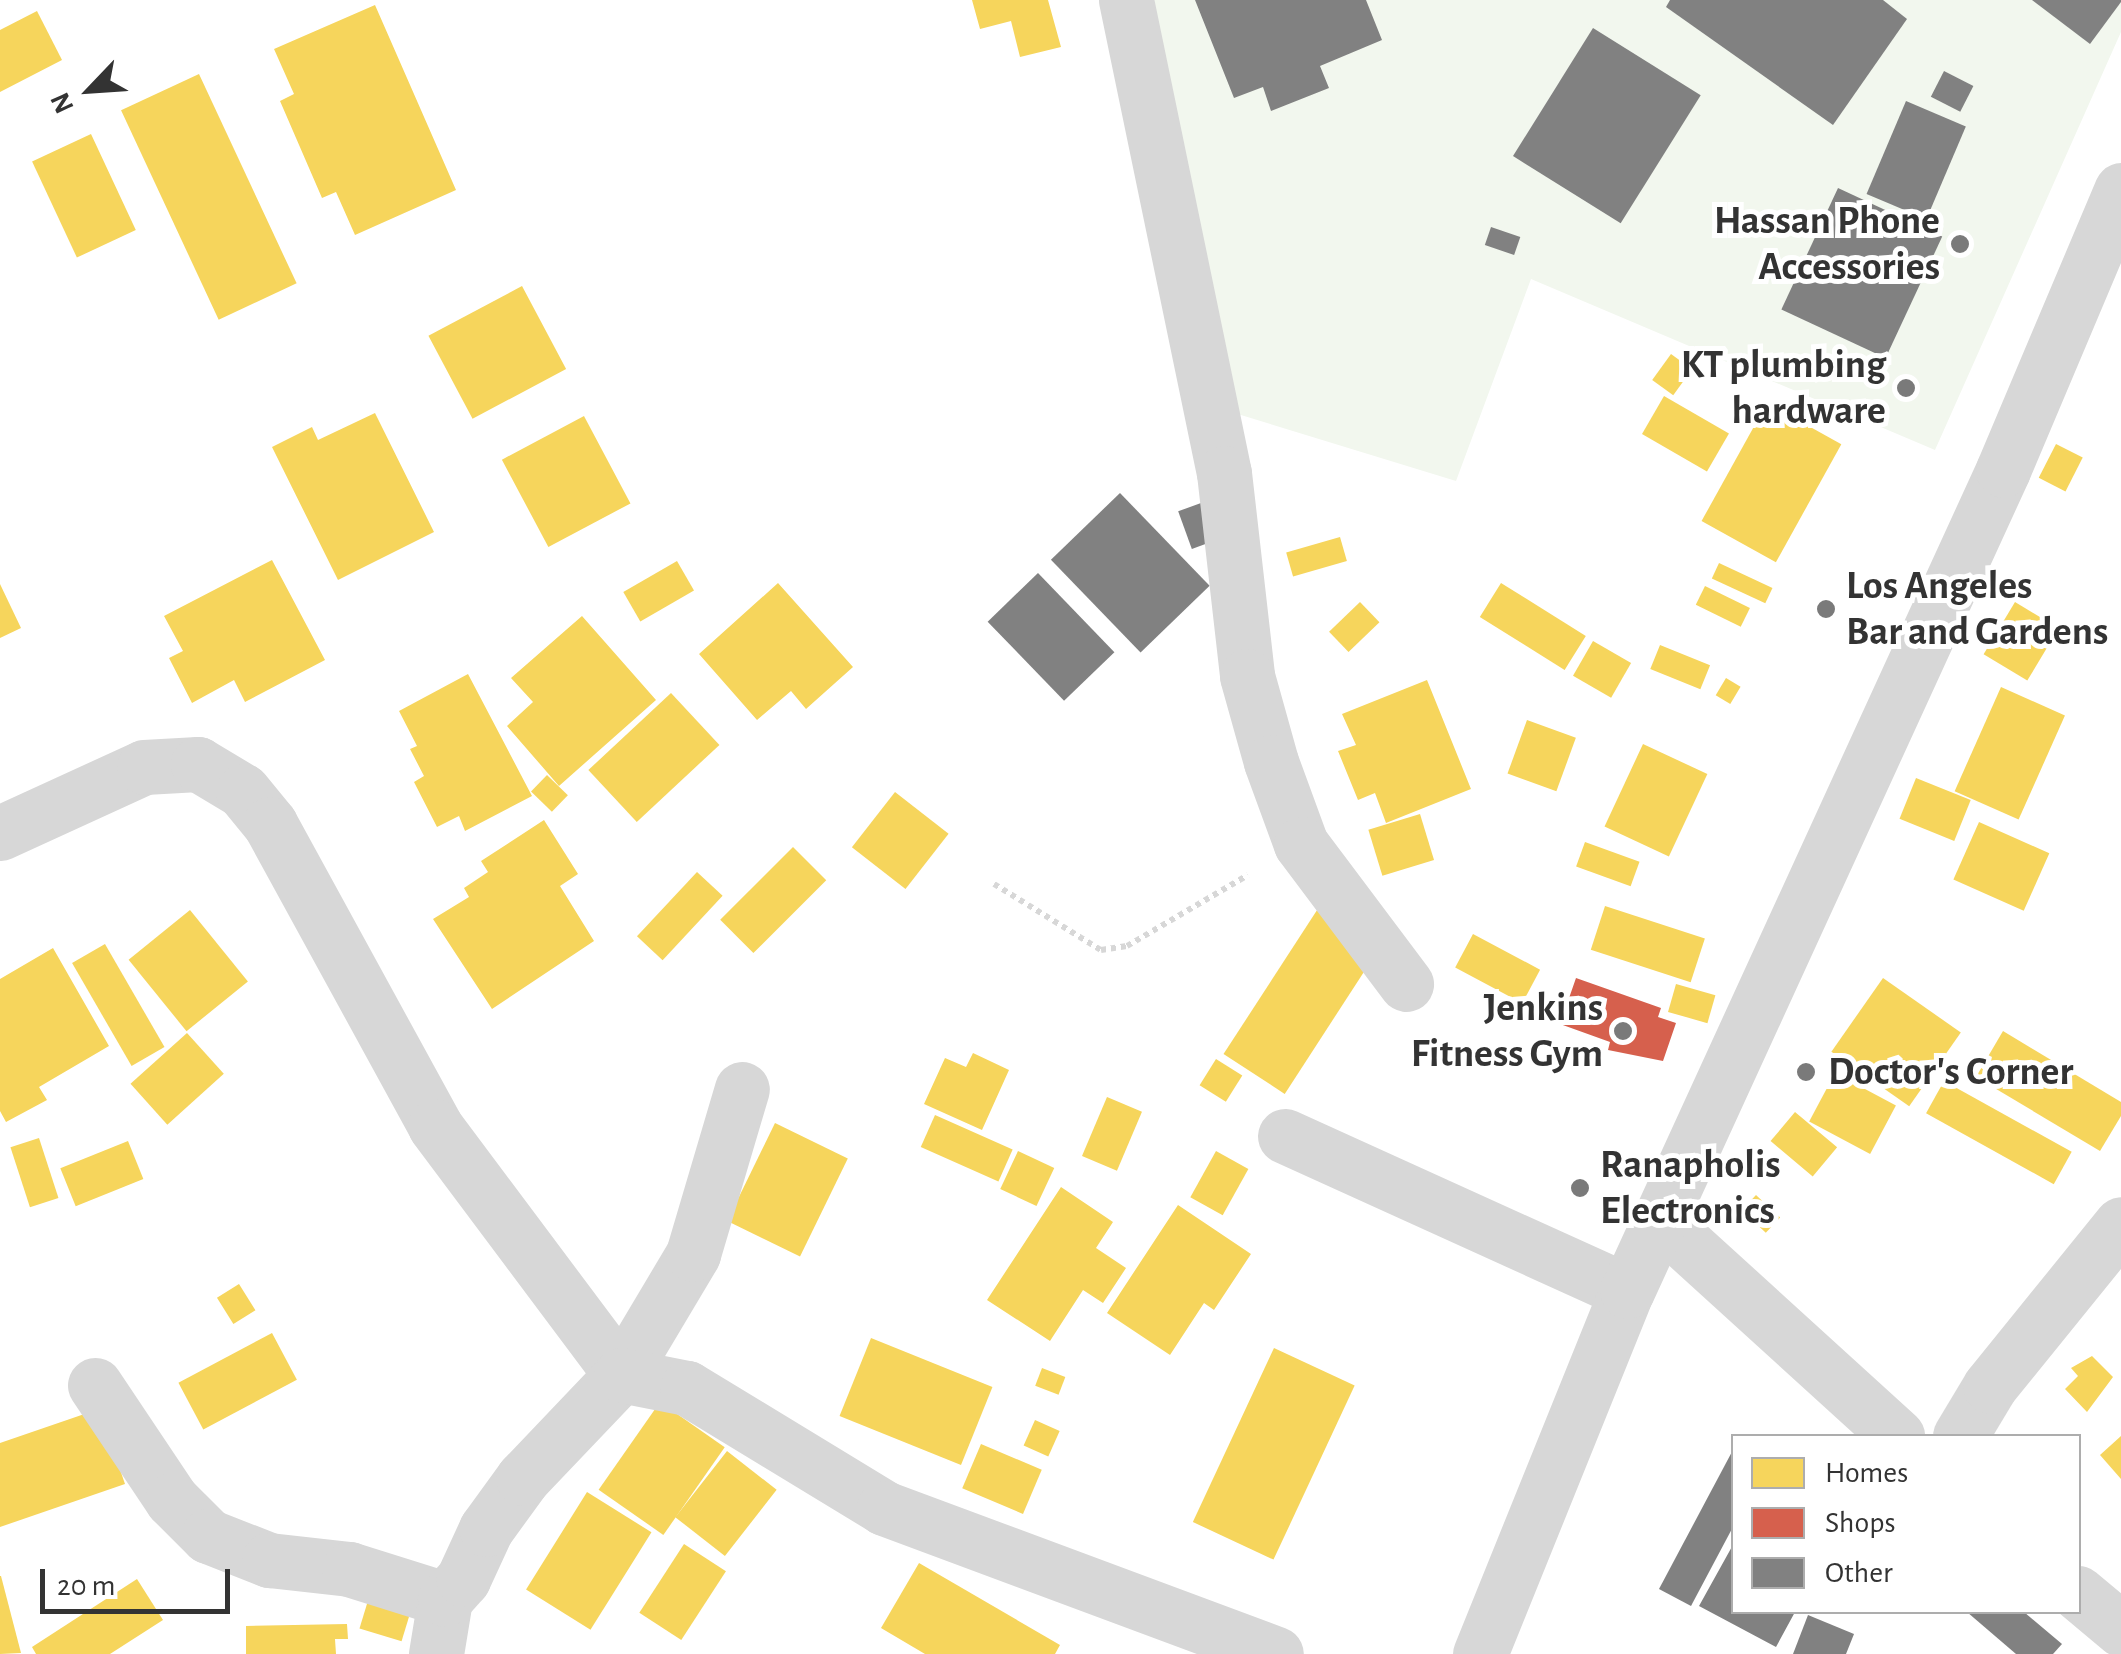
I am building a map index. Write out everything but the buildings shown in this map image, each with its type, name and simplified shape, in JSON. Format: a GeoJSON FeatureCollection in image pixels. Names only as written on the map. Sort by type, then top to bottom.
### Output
{"type":"FeatureCollection","features":[{"type":"Feature","properties":{"kind":"street"},"geometry":{"type":"LineString","coordinates":[[1126,0],[1224,473],[1247,676],[1301,844],[1406,984]]}},
{"type":"Feature","properties":{"kind":"street"},"geometry":{"type":"LineString","coordinates":[[1480,1654],[1627,1291],[1662,1222],[2002,470],[2121,190]]}},
{"type":"Feature","properties":{"kind":"street"},"geometry":{"type":"LineString","coordinates":[[0,832],[144,767],[198,764],[242,791],[270,824],[435,1126],[620,1375],[687,1388],[884,1508],[1276,1654]]}},
{"type":"Feature","properties":{"kind":"street"},"geometry":{"type":"LineString","coordinates":[[436,1654],[446,1599],[523,1478],[620,1375],[693,1254],[742,1089]]}},
{"type":"Feature","properties":{"kind":"street"},"geometry":{"type":"LineString","coordinates":[[1285,1136],[1627,1291]]}},
{"type":"Feature","properties":{"kind":"street"},"geometry":{"type":"LineString","coordinates":[[1662,1222],[1895,1434]]}},
{"type":"Feature","properties":{"kind":"street"},"geometry":{"type":"LineString","coordinates":[[1961,1434],[1990,1386],[2121,1224]]}},
{"type":"Feature","properties":{"kind":"street"},"geometry":{"type":"LineString","coordinates":[[95,1385],[172,1500],[208,1536],[269,1560],[349,1569],[446,1599]]}},
{"type":"Feature","properties":{"kind":"street"},"geometry":{"type":"LineString","coordinates":[[2081,1596],[2121,1629]]}},
{"type":"Feature","properties":{"kind":"path"},"geometry":{"type":"LineString","coordinates":[[994,884],[1101,950],[1127,946],[1301,844]]}},
{"type":"Feature","properties":{"kind":"shaded area"},"geometry":{"type":"Polygon","coordinates":[[[1138,0],[2121,0],[2121,32],[1935,450],[1531,279],[1456,481],[1218,408],[1138,0]]]}},
{"type":"Feature","properties":{"kind":"place","name":"Hassan Phone Accessories"},"geometry":{"type":"Point","coordinates":[1960,244]}},
{"type":"Feature","properties":{"kind":"place","name":"KT plumbing hardware"},"geometry":{"type":"Point","coordinates":[1906,388]}},
{"type":"Feature","properties":{"kind":"place","name":"Los Angeles Bar and Gardens"},"geometry":{"type":"Point","coordinates":[1826,609]}},
{"type":"Feature","properties":{"kind":"place","name":"Jenkins Fitness Gym"},"geometry":{"type":"Point","coordinates":[1623,1031]}},
{"type":"Feature","properties":{"kind":"place","name":"Doctor's Corner"},"geometry":{"type":"Point","coordinates":[1806,1072]}},
{"type":"Feature","properties":{"kind":"place","name":"Ranapholis Electronics"},"geometry":{"type":"Point","coordinates":[1580,1188]}}]}
